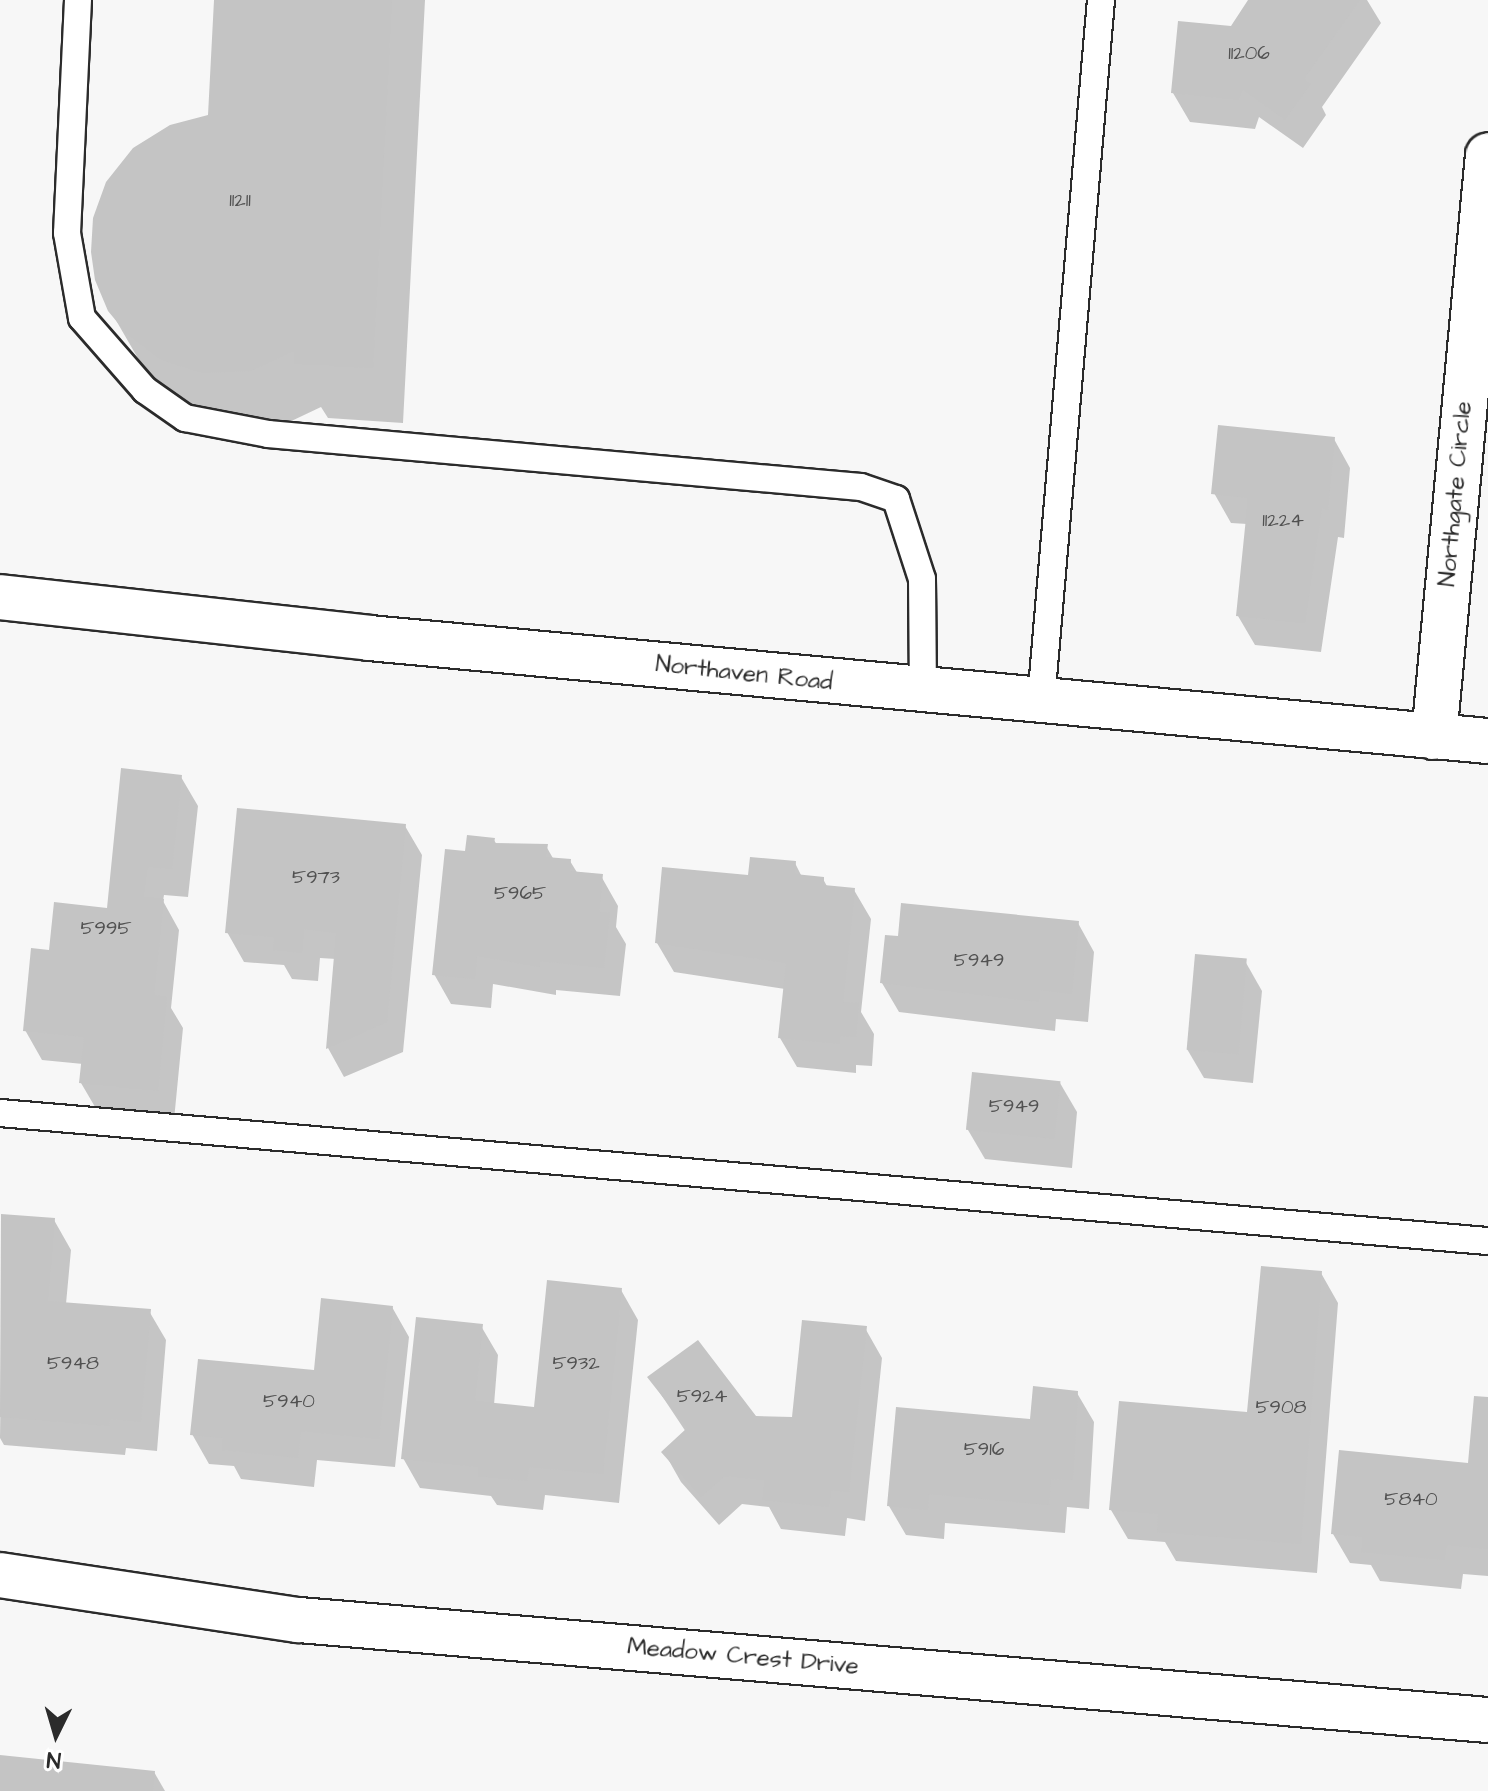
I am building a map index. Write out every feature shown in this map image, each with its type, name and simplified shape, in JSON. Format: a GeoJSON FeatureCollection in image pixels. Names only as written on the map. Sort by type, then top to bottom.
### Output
{"type":"FeatureCollection","features":[{"type":"Feature","properties":{"kind":"street","name":"Northgate Circle"},"geometry":{"type":"LineString","coordinates":[[1434,737],[1488,155]]}},
{"type":"Feature","properties":{"kind":"street","name":"Northaven Road"},"geometry":{"type":"LineString","coordinates":[[0,597],[369,638],[1488,741]]}},
{"type":"Feature","properties":{"kind":"street","name":"Meadow Crest Drive"},"geometry":{"type":"LineString","coordinates":[[0,1575],[299,1620],[1488,1720]]}},
{"type":"Feature","properties":{"kind":"lane"},"geometry":{"type":"LineString","coordinates":[[78,0],[67,233],[82,318],[145,390],[185,418],[268,434],[861,487],[896,499],[922,579],[923,691]]}},
{"type":"Feature","properties":{"kind":"lane"},"geometry":{"type":"LineString","coordinates":[[1041,701],[1101,0]]}},
{"type":"Feature","properties":{"kind":"lane"},"geometry":{"type":"LineString","coordinates":[[0,1113],[1488,1241]]}},
{"type":"Feature","properties":{"kind":"building"},"geometry":{"type":"Polygon","coordinates":[[[214,0],[392,0],[373,368],[294,364],[294,351],[251,371],[203,373],[161,360],[127,334],[108,311],[95,280],[91,252],[93,218],[106,182],[133,148],[170,125],[208,115],[214,0]]]}},
{"type":"Feature","properties":{"kind":"building"},"geometry":{"type":"Polygon","coordinates":[[[1248,0],[1360,0],[1304,79],[1311,84],[1285,120],[1243,90],[1239,100],[1171,93],[1178,21],[1231,26],[1248,0]]]}},
{"type":"Feature","properties":{"kind":"building"},"geometry":{"type":"Polygon","coordinates":[[[1218,425],[1335,437],[1328,510],[1322,508],[1305,623],[1236,616],[1248,498],[1211,494],[1218,425]]]}},
{"type":"Feature","properties":{"kind":"building"},"geometry":{"type":"Polygon","coordinates":[[[121,768],[182,775],[172,869],[148,867],[144,897],[164,899],[154,995],[167,997],[158,1091],[79,1083],[84,1037],[23,1031],[31,948],[49,950],[54,902],[107,908],[121,768]]]}},
{"type":"Feature","properties":{"kind":"building"},"geometry":{"type":"Polygon","coordinates":[[[237,808],[406,824],[387,1022],[326,1049],[336,933],[304,929],[302,953],[273,950],[274,937],[225,933],[237,808]]]}},
{"type":"Feature","properties":{"kind":"building"},"geometry":{"type":"Polygon","coordinates":[[[467,835],[495,838],[494,843],[548,844],[546,857],[571,859],[570,871],[603,874],[599,912],[610,913],[604,968],[540,961],[540,967],[477,956],[475,979],[432,975],[445,849],[465,851],[467,835]]]}},
{"type":"Feature","properties":{"kind":"building"},"geometry":{"type":"Polygon","coordinates":[[[750,857],[796,861],[795,874],[824,877],[824,885],[855,888],[843,1002],[859,1003],[856,1037],[840,1036],[840,1044],[778,1038],[786,963],[655,943],[662,867],[748,875],[750,857]]]}},
{"type":"Feature","properties":{"kind":"building"},"geometry":{"type":"Polygon","coordinates":[[[901,903],[1079,921],[1072,994],[1040,990],[1039,1002],[880,983],[885,935],[898,936],[901,903]]]}},
{"type":"Feature","properties":{"kind":"building"},"geometry":{"type":"Polygon","coordinates":[[[1195,954],[1247,959],[1238,1054],[1187,1050],[1195,954]]]}},
{"type":"Feature","properties":{"kind":"building"},"geometry":{"type":"Polygon","coordinates":[[[972,1072],[1061,1081],[1054,1139],[966,1130],[972,1072]]]}},
{"type":"Feature","properties":{"kind":"building"},"geometry":{"type":"Polygon","coordinates":[[[1,1214],[55,1218],[48,1301],[151,1309],[141,1422],[110,1419],[109,1426],[0,1417],[1,1214]]]}},
{"type":"Feature","properties":{"kind":"building"},"geometry":{"type":"Polygon","coordinates":[[[1261,1266],[1322,1271],[1301,1544],[1157,1532],[1158,1514],[1109,1510],[1119,1401],[1247,1412],[1261,1266]]]}},
{"type":"Feature","properties":{"kind":"building"},"geometry":{"type":"Polygon","coordinates":[[[547,1280],[622,1288],[603,1474],[529,1467],[527,1481],[478,1476],[478,1467],[401,1459],[416,1317],[483,1324],[475,1401],[534,1407],[547,1280]]]}},
{"type":"Feature","properties":{"kind":"building"},"geometry":{"type":"Polygon","coordinates":[[[321,1298],[393,1306],[379,1439],[301,1431],[298,1458],[222,1450],[223,1438],[190,1435],[198,1359],[314,1370],[321,1298]]]}},
{"type":"Feature","properties":{"kind":"building"},"geometry":{"type":"Polygon","coordinates":[[[802,1320],[867,1326],[849,1492],[831,1490],[829,1507],[762,1500],[764,1480],[725,1476],[701,1497],[661,1452],[687,1428],[647,1377],[698,1340],[756,1416],[792,1417],[802,1320]]]}},
{"type":"Feature","properties":{"kind":"building"},"geometry":{"type":"Polygon","coordinates":[[[1033,1386],[1078,1391],[1073,1480],[1051,1479],[1049,1505],[929,1494],[928,1510],[887,1506],[896,1407],[1030,1419],[1033,1386]]]}},
{"type":"Feature","properties":{"kind":"building"},"geometry":{"type":"Polygon","coordinates":[[[1474,1396],[1488,1397],[1488,1549],[1447,1545],[1445,1560],[1361,1552],[1362,1537],[1331,1534],[1339,1450],[1468,1463],[1474,1396]]]}},
{"type":"Feature","properties":{"kind":"building"},"geometry":{"type":"Polygon","coordinates":[[[0,1755],[155,1771],[153,1791],[0,1791],[0,1755]]]}}]}
